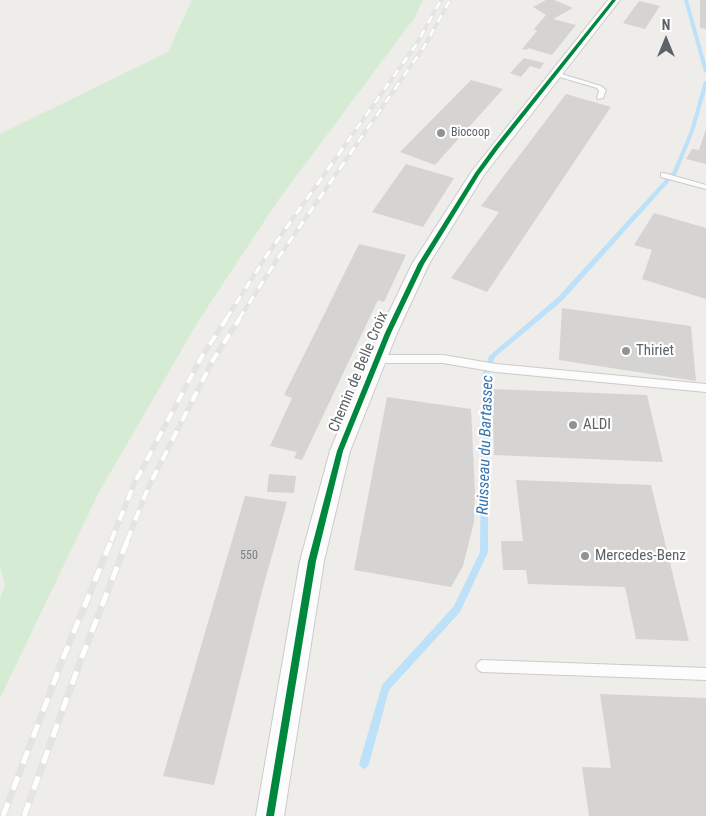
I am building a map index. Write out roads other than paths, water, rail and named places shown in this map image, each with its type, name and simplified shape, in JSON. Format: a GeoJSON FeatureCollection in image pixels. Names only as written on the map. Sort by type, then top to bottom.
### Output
{"type":"FeatureCollection","features":[{"type":"Feature","properties":{"kind":"street","name":"Chemin de Belle Croix"},"geometry":{"type":"LineString","coordinates":[[270,816],[312,561],[340,451],[377,359],[421,264],[451,214],[496,148],[614,0]]}},
{"type":"Feature","properties":{"kind":"lane"},"geometry":{"type":"LineString","coordinates":[[555,74],[599,87],[603,90],[600,98]]}},
{"type":"Feature","properties":{"kind":"lane"},"geometry":{"type":"LineString","coordinates":[[664,175],[706,187]]}},
{"type":"Feature","properties":{"kind":"lane"},"geometry":{"type":"LineString","coordinates":[[377,359],[443,359],[496,368],[706,388]]}},
{"type":"Feature","properties":{"kind":"lane"},"geometry":{"type":"LineString","coordinates":[[482,666],[706,674]]}},
{"type":"Feature","properties":{"kind":"waterway","name":"Ruisseau du Bartassec"},"geometry":{"type":"LineString","coordinates":[[686,0],[706,72]]}},
{"type":"Feature","properties":{"kind":"waterway","name":"Ruisseau du Bartassec"},"geometry":{"type":"LineString","coordinates":[[364,764],[385,688],[457,609],[484,552],[485,376],[492,356],[560,299],[675,172],[692,131],[706,82]]}},
{"type":"Feature","properties":{"kind":"railway"},"geometry":{"type":"LineString","coordinates":[[347,142],[416,45],[441,0]]}},
{"type":"Feature","properties":{"kind":"railway"},"geometry":{"type":"LineString","coordinates":[[358,142],[424,47],[450,0]]}},
{"type":"Feature","properties":{"kind":"railway"},"geometry":{"type":"LineString","coordinates":[[226,319],[267,255],[348,141]]}},
{"type":"Feature","properties":{"kind":"railway"},"geometry":{"type":"LineString","coordinates":[[239,319],[276,261],[359,141]]}},
{"type":"Feature","properties":{"kind":"railway"},"geometry":{"type":"LineString","coordinates":[[111,541],[134,484],[201,358],[227,318]]}},
{"type":"Feature","properties":{"kind":"railway"},"geometry":{"type":"LineString","coordinates":[[127,541],[148,488],[213,360],[240,318]]}},
{"type":"Feature","properties":{"kind":"railway"},"geometry":{"type":"LineString","coordinates":[[3,816],[64,656],[112,539]]}},
{"type":"Feature","properties":{"kind":"railway"},"geometry":{"type":"LineString","coordinates":[[24,816],[80,662],[128,539]]}},
{"type":"Feature","properties":{"kind":"place","name":"Biocoop"},"geometry":{"type":"Point","coordinates":[441,133]}},
{"type":"Feature","properties":{"kind":"place","name":"Thiriet"},"geometry":{"type":"Point","coordinates":[626,351]}},
{"type":"Feature","properties":{"kind":"place","name":"ALDI"},"geometry":{"type":"Point","coordinates":[573,425]}},
{"type":"Feature","properties":{"kind":"place","name":"Mercedes-Benz"},"geometry":{"type":"Point","coordinates":[585,556]}}]}
